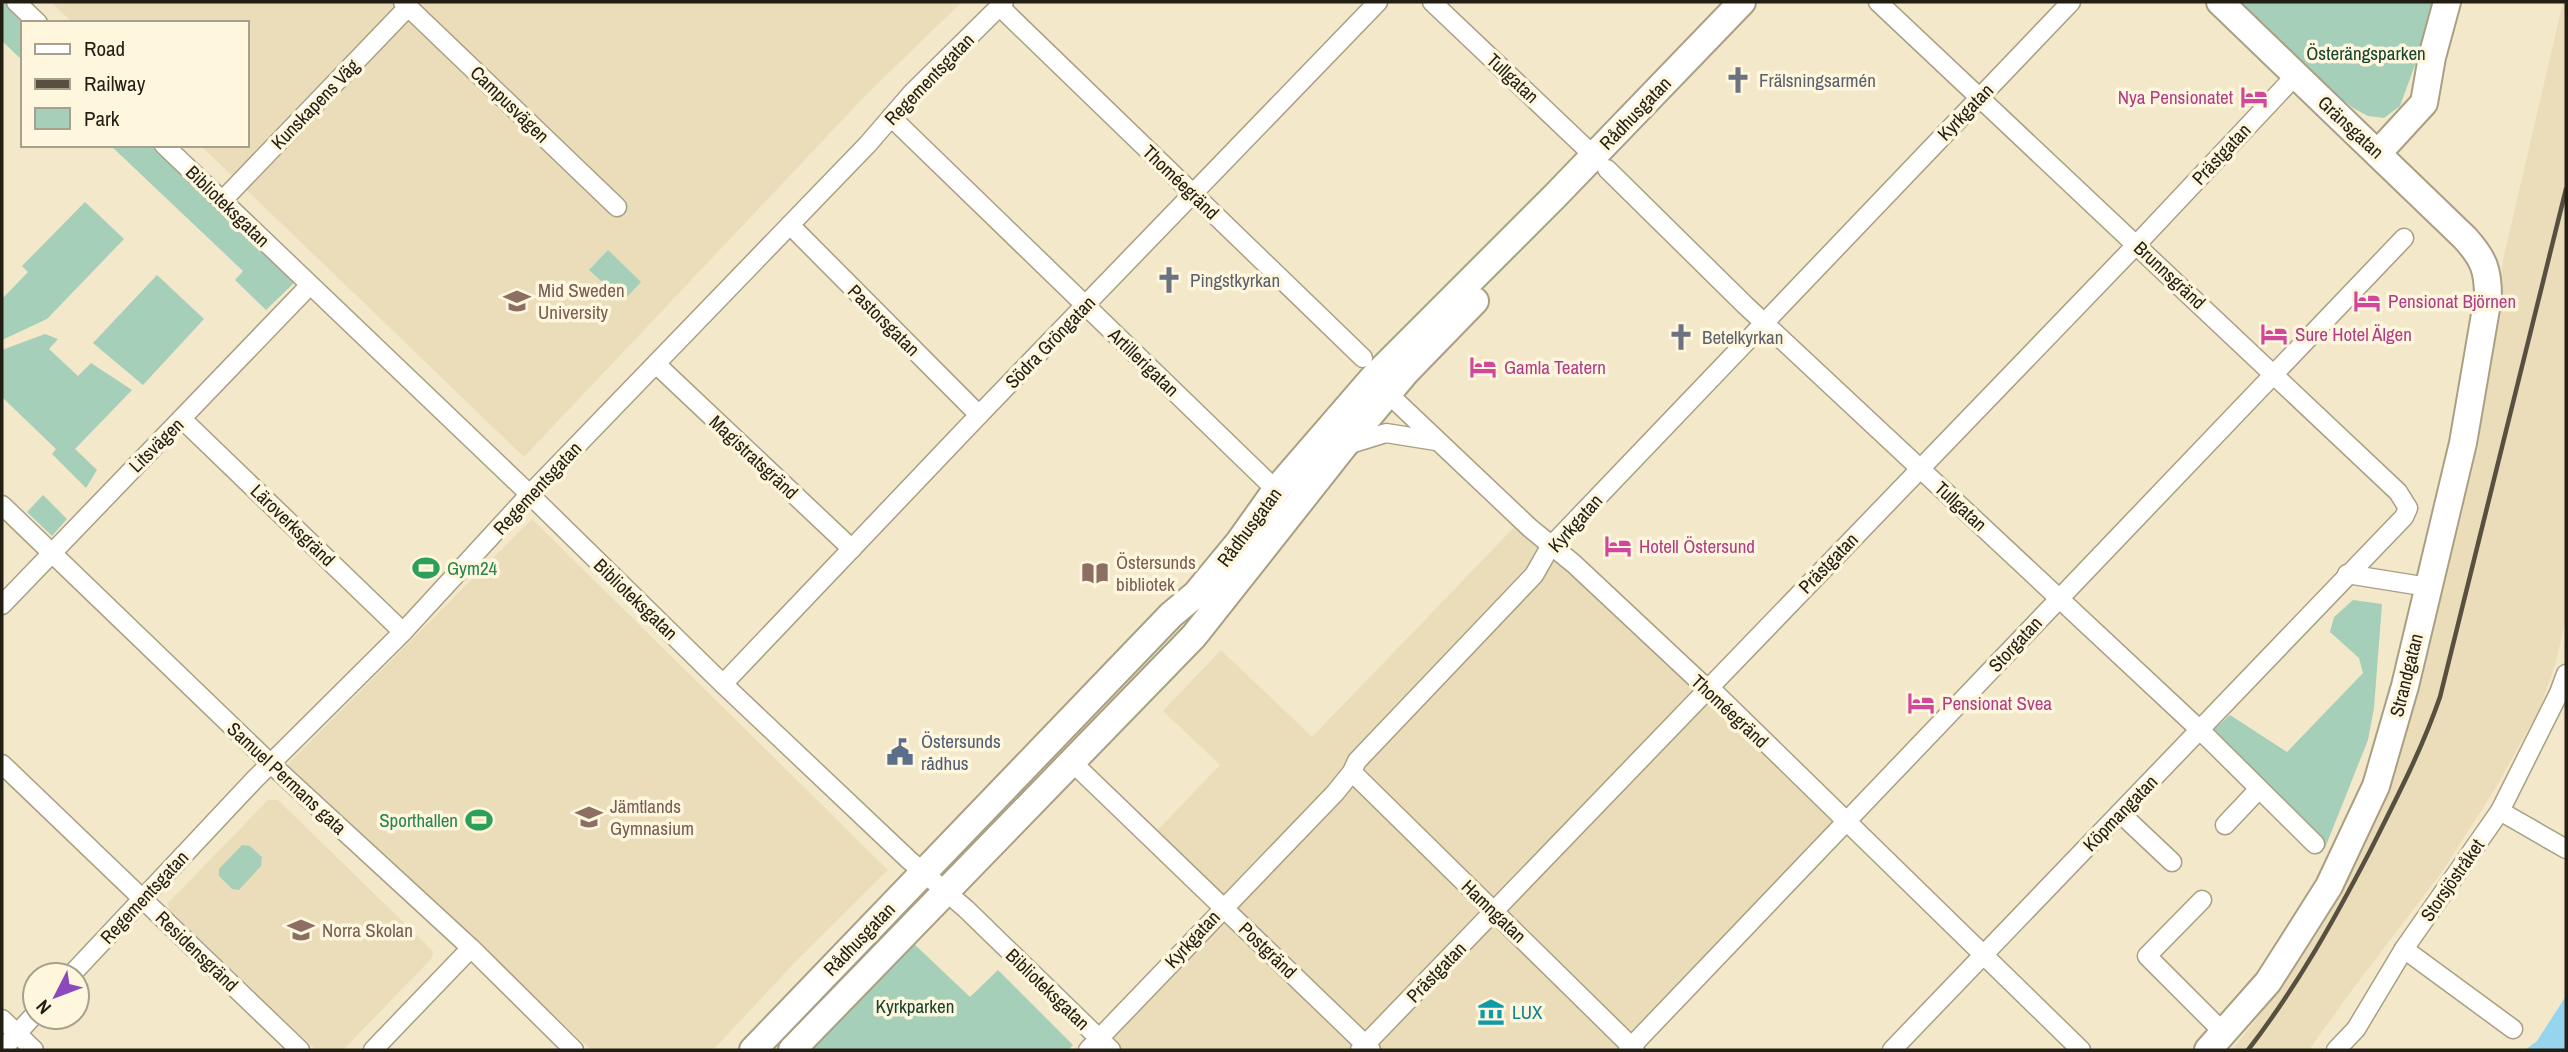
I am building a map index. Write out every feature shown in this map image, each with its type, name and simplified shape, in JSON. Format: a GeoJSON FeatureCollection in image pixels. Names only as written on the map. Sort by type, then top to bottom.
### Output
{"type":"FeatureCollection","features":[{"type":"Feature","properties":{"kind":"main road","name":"Rådhusgatan"},"geometry":{"type":"LineString","coordinates":[[1600,163],[1742,2]]}},
{"type":"Feature","properties":{"kind":"main road","name":"Rådhusgatan"},"geometry":{"type":"LineString","coordinates":[[753,1050],[923,870],[1171,615],[1196,594],[1240,542],[1276,490],[1375,377],[1600,163],[1762,2]]}},
{"type":"Feature","properties":{"kind":"main road","name":"Gränsgatan"},"geometry":{"type":"LineString","coordinates":[[2220,2],[2480,254]]}},
{"type":"Feature","properties":{"kind":"main road"},"geometry":{"type":"LineString","coordinates":[[2378,153],[2424,103],[2432,57],[2448,2]]}},
{"type":"Feature","properties":{"kind":"main road","name":"Strandgatan"},"geometry":{"type":"LineString","coordinates":[[2216,1042],[2269,982],[2329,886],[2376,786],[2405,686],[2463,443],[2488,297],[2488,275],[2480,254]]}},
{"type":"Feature","properties":{"kind":"main road","name":"Rådhusgatan"},"geometry":{"type":"LineString","coordinates":[[792,1050],[1073,763],[1214,613],[1344,446],[1375,377]]}},
{"type":"Feature","properties":{"kind":"street"},"geometry":{"type":"LineString","coordinates":[[16,2],[36,21]]}},
{"type":"Feature","properties":{"kind":"street","name":"Södra Gröngatan"},"geometry":{"type":"LineString","coordinates":[[723,684],[1378,2]]}},
{"type":"Feature","properties":{"kind":"street","name":"Tullgatan"},"geometry":{"type":"LineString","coordinates":[[1432,2],[1765,323],[2200,730],[2315,844]]}},
{"type":"Feature","properties":{"kind":"street","name":"Brunnsgränd"},"geometry":{"type":"LineString","coordinates":[[1878,2],[2398,492],[2408,508],[2404,517],[2364,557]]}},
{"type":"Feature","properties":{"kind":"street","name":"Kyrkgatan"},"geometry":{"type":"LineString","coordinates":[[1099,1046],[1223,907],[1335,793],[1352,772],[1357,761],[1534,575],[1550,547],[2071,2]]}},
{"type":"Feature","properties":{"kind":"street","name":"Kunskapens Väg"},"geometry":{"type":"LineString","coordinates":[[222,201],[405,4]]}},
{"type":"Feature","properties":{"kind":"street","name":"Campusvägen"},"geometry":{"type":"LineString","coordinates":[[405,4],[617,207]]}},
{"type":"Feature","properties":{"kind":"street","name":"Thoméegränd"},"geometry":{"type":"LineString","coordinates":[[1001,4],[1436,441],[1550,547],[1574,564],[1700,682],[1709,687],[2081,1050]]}},
{"type":"Feature","properties":{"kind":"street","name":"Regementsgatan"},"geometry":{"type":"LineString","coordinates":[[84,961],[271,764],[403,632],[529,495],[790,225],[912,93],[1001,4]]}},
{"type":"Feature","properties":{"kind":"street","name":"Prästgatan"},"geometry":{"type":"LineString","coordinates":[[1366,1048],[1709,687],[2137,244],[2295,75]]}},
{"type":"Feature","properties":{"kind":"street","name":"Artillerigatan"},"geometry":{"type":"LineString","coordinates":[[891,117],[1276,490]]}},
{"type":"Feature","properties":{"kind":"street","name":"Biblioteksgatan"},"geometry":{"type":"LineString","coordinates":[[166,147],[723,684],[899,851],[945,891],[1099,1046]]}},
{"type":"Feature","properties":{"kind":"street","name":"Pastorsgatan"},"geometry":{"type":"LineString","coordinates":[[790,225],[979,415]]}},
{"type":"Feature","properties":{"kind":"street","name":"Storgatan"},"geometry":{"type":"LineString","coordinates":[[1631,1049],[2404,238]]}},
{"type":"Feature","properties":{"kind":"street","name":"Litsvägen"},"geometry":{"type":"LineString","coordinates":[[2,605],[310,285]]}},
{"type":"Feature","properties":{"kind":"street","name":"Magistratsgränd"},"geometry":{"type":"LineString","coordinates":[[656,364],[852,550]]}},
{"type":"Feature","properties":{"kind":"street","name":"Läroverksgränd"},"geometry":{"type":"LineString","coordinates":[[182,419],[403,632]]}},
{"type":"Feature","properties":{"kind":"street"},"geometry":{"type":"LineString","coordinates":[[1344,446],[1385,433],[1436,441]]}},
{"type":"Feature","properties":{"kind":"street","name":"Samuel Permans gata"},"geometry":{"type":"LineString","coordinates":[[2,505],[271,764],[471,948],[574,1050]]}},
{"type":"Feature","properties":{"kind":"street","name":"Köpmangatan"},"geometry":{"type":"LineString","coordinates":[[1892,1050],[2364,557]]}},
{"type":"Feature","properties":{"kind":"street"},"geometry":{"type":"LineString","coordinates":[[2347,574],[2428,587]]}},
{"type":"Feature","properties":{"kind":"street","name":"Storsjöstråket"},"geometry":{"type":"LineString","coordinates":[[2336,1050],[2356,1029],[2404,949],[2500,811],[2563,694],[2566,674]]}},
{"type":"Feature","properties":{"kind":"street","name":"Postgränd"},"geometry":{"type":"LineString","coordinates":[[1073,763],[1366,1048]]}},
{"type":"Feature","properties":{"kind":"street","name":"Residensgränd"},"geometry":{"type":"LineString","coordinates":[[2,764],[300,1050]]}},
{"type":"Feature","properties":{"kind":"street","name":"Hamngatan"},"geometry":{"type":"LineString","coordinates":[[1352,772],[1631,1049]]}},
{"type":"Feature","properties":{"kind":"street"},"geometry":{"type":"LineString","coordinates":[[2225,825],[2259,789]]}},
{"type":"Feature","properties":{"kind":"street"},"geometry":{"type":"LineString","coordinates":[[2500,811],[2566,849]]}},
{"type":"Feature","properties":{"kind":"street"},"geometry":{"type":"LineString","coordinates":[[2120,813],[2172,862]]}},
{"type":"Feature","properties":{"kind":"street"},"geometry":{"type":"LineString","coordinates":[[2202,900],[2147,956],[2216,1042]]}},
{"type":"Feature","properties":{"kind":"street"},"geometry":{"type":"LineString","coordinates":[[373,1050],[471,948]]}},
{"type":"Feature","properties":{"kind":"street"},"geometry":{"type":"LineString","coordinates":[[2404,949],[2513,1029]]}},
{"type":"Feature","properties":{"kind":"street"},"geometry":{"type":"LineString","coordinates":[[2,1019],[34,1050]]}},
{"type":"Feature","properties":{"kind":"street"},"geometry":{"type":"LineString","coordinates":[[2,1050],[21,1030]]}},
{"type":"Feature","properties":{"kind":"shaded area","name":"Mid Sweden University"},"geometry":{"type":"Polygon","coordinates":[[[51,2],[962,2],[867,94],[524,457],[202,147],[248,147],[248,21],[71,21],[51,2]]]}},
{"type":"Feature","properties":{"kind":"shaded area"},"geometry":{"type":"Polygon","coordinates":[[[2563,2],[2566,2],[2566,617],[2556,662],[2540,708],[2495,789],[2442,872],[2309,1050],[2232,1050],[2258,1017],[2302,951],[2392,765],[2416,700],[2478,447],[2503,260],[2563,2]]]}},
{"type":"Feature","properties":{"kind":"shaded area"},"geometry":{"type":"Polygon","coordinates":[[[1525,516],[1842,821],[1633,1050],[1102,1050],[1235,912],[1154,834],[1220,765],[1163,711],[1221,650],[1312,737],[1525,516]]]}},
{"type":"Feature","properties":{"kind":"shaded area","name":"Jämtlands Gymnasium"},"geometry":{"type":"Polygon","coordinates":[[[532,519],[888,870],[800,957],[713,1050],[591,1050],[287,765],[532,519]]]}},
{"type":"Feature","properties":{"kind":"shaded area","name":"Norra Skolan"},"geometry":{"type":"Polygon","coordinates":[[[268,800],[278,800],[433,951],[432,958],[343,1050],[316,1050],[169,910],[168,903],[268,800]]]}},
{"type":"Feature","properties":{"kind":"green space"},"geometry":{"type":"Polygon","coordinates":[[[2,2],[7,2],[26,21],[21,21],[21,59],[2,41],[2,2]]]}},
{"type":"Feature","properties":{"kind":"green space","name":"Österängsparken"},"geometry":{"type":"Polygon","coordinates":[[[2234,2],[2435,2],[2431,21],[2400,106],[2384,118],[2368,116],[2353,108],[2288,55],[2234,2]]]}},
{"type":"Feature","properties":{"kind":"green space"},"geometry":{"type":"Polygon","coordinates":[[[112,147],[154,147],[297,280],[266,310],[235,280],[243,271],[112,147]]]}},
{"type":"Feature","properties":{"kind":"green space"},"geometry":{"type":"Polygon","coordinates":[[[85,202],[124,239],[47,319],[2,340],[2,299],[28,272],[22,266],[85,202]]]}},
{"type":"Feature","properties":{"kind":"green space"},"geometry":{"type":"Polygon","coordinates":[[[608,250],[641,282],[623,301],[589,270],[608,250]]]}},
{"type":"Feature","properties":{"kind":"green space"},"geometry":{"type":"Polygon","coordinates":[[[157,275],[204,319],[143,385],[93,343],[157,275]]]}},
{"type":"Feature","properties":{"kind":"green space"},"geometry":{"type":"Polygon","coordinates":[[[45,334],[58,339],[49,349],[78,376],[91,363],[132,390],[75,449],[97,470],[86,488],[52,454],[56,449],[2,397],[2,350],[45,334]]]}},
{"type":"Feature","properties":{"kind":"green space"},"geometry":{"type":"Polygon","coordinates":[[[43,495],[67,519],[52,536],[27,512],[43,495]]]}},
{"type":"Feature","properties":{"kind":"green space"},"geometry":{"type":"Polygon","coordinates":[[[2353,600],[2382,604],[2374,708],[2368,740],[2325,848],[2210,733],[2230,715],[2287,752],[2363,673],[2359,658],[2330,632],[2334,617],[2353,600]]]}},
{"type":"Feature","properties":{"kind":"green space"},"geometry":{"type":"Polygon","coordinates":[[[242,845],[250,846],[262,857],[261,866],[239,890],[232,889],[219,876],[219,869],[242,845]]]}},
{"type":"Feature","properties":{"kind":"green space","name":"Kyrkparken"},"geometry":{"type":"Polygon","coordinates":[[[912,942],[970,997],[998,970],[1073,1045],[1068,1050],[808,1050],[912,942]]]}},
{"type":"Feature","properties":{"kind":"water"},"geometry":{"type":"Polygon","coordinates":[[[2566,996],[2566,1050],[2525,1050],[2537,1041],[2566,996]]]}},
{"type":"Feature","properties":{"kind":"railway"},"geometry":{"type":"LineString","coordinates":[[2248,1050],[2298,979],[2342,904],[2398,795],[2433,717],[2566,189]]}},
{"type":"Feature","properties":{"kind":"place","name":"Frälsningsarmén"},"geometry":{"type":"Point","coordinates":[1738,80]}},
{"type":"Feature","properties":{"kind":"place","name":"Nya Pensionatet"},"geometry":{"type":"Point","coordinates":[2254,97]}},
{"type":"Feature","properties":{"kind":"place","name":"Pingstkyrkan"},"geometry":{"type":"Point","coordinates":[1169,280]}},
{"type":"Feature","properties":{"kind":"place","name":"Mid Sweden University"},"geometry":{"type":"Point","coordinates":[517,301]}},
{"type":"Feature","properties":{"kind":"place","name":"Pensionat Björnen"},"geometry":{"type":"Point","coordinates":[2367,301]}},
{"type":"Feature","properties":{"kind":"place","name":"Sure Hotel Älgen"},"geometry":{"type":"Point","coordinates":[2274,334]}},
{"type":"Feature","properties":{"kind":"place","name":"Betelkyrkan"},"geometry":{"type":"Point","coordinates":[1681,337]}},
{"type":"Feature","properties":{"kind":"place","name":"Gamla Teatern"},"geometry":{"type":"Point","coordinates":[1483,367]}},
{"type":"Feature","properties":{"kind":"place","name":"Hotell Östersund"},"geometry":{"type":"Point","coordinates":[1618,546]}},
{"type":"Feature","properties":{"kind":"place","name":"Gym24"},"geometry":{"type":"Point","coordinates":[426,568]}},
{"type":"Feature","properties":{"kind":"place","name":"Östersunds bibliotek"},"geometry":{"type":"Point","coordinates":[1095,573]}},
{"type":"Feature","properties":{"kind":"place","name":"Pensionat Svea"},"geometry":{"type":"Point","coordinates":[1921,703]}},
{"type":"Feature","properties":{"kind":"place","name":"Östersunds rådhus"},"geometry":{"type":"Point","coordinates":[900,752]}},
{"type":"Feature","properties":{"kind":"place","name":"Jämtlands Gymnasium"},"geometry":{"type":"Point","coordinates":[589,817]}},
{"type":"Feature","properties":{"kind":"place","name":"Sporthallen"},"geometry":{"type":"Point","coordinates":[479,820]}},
{"type":"Feature","properties":{"kind":"place","name":"Norra Skolan"},"geometry":{"type":"Point","coordinates":[301,930]}},
{"type":"Feature","properties":{"kind":"place","name":"LUX"},"geometry":{"type":"Point","coordinates":[1491,1012]}}]}
